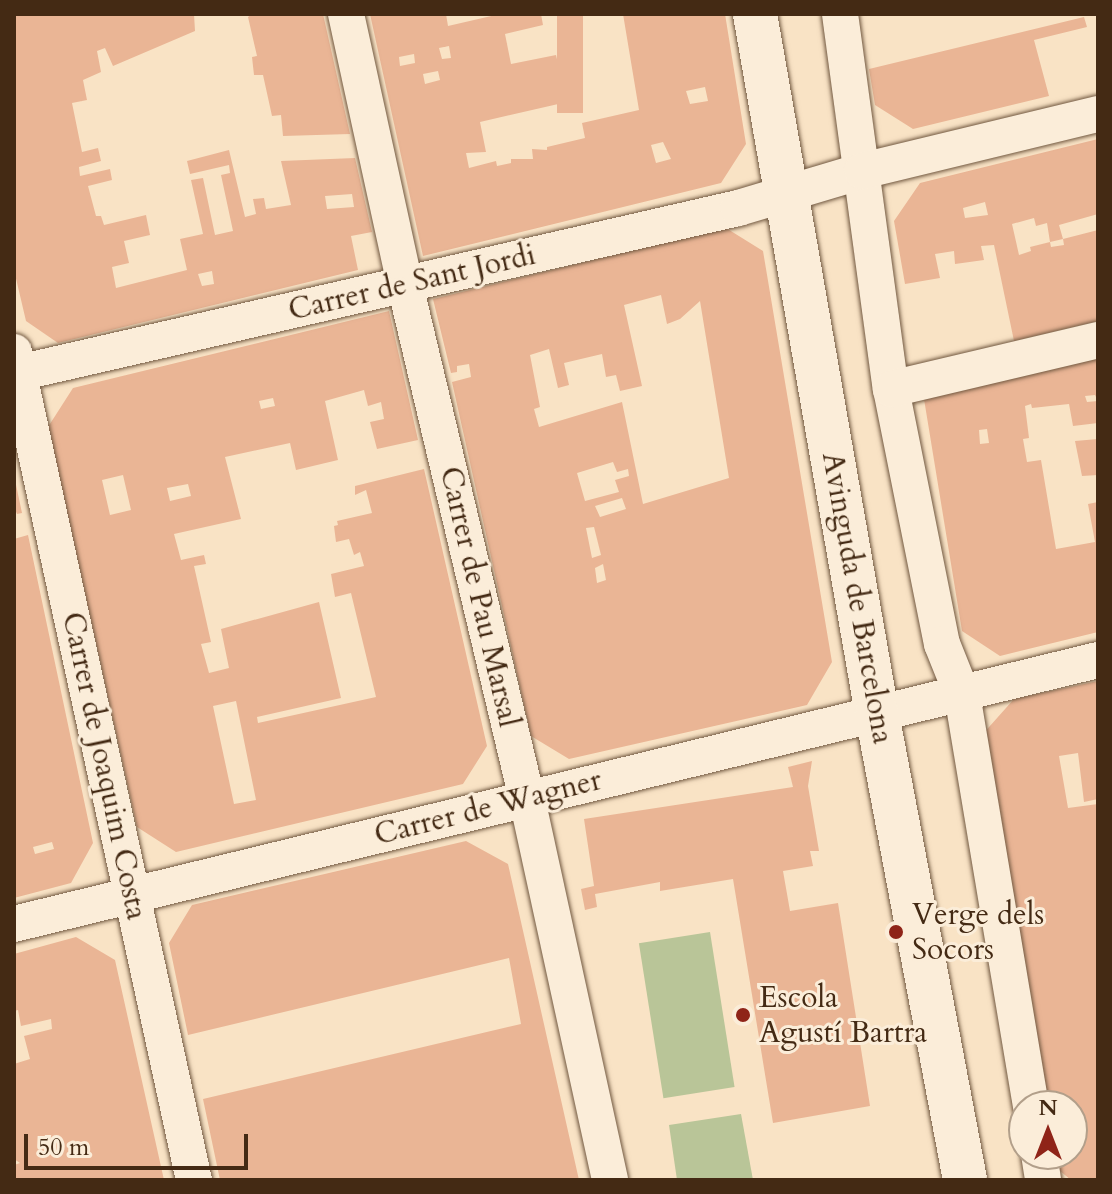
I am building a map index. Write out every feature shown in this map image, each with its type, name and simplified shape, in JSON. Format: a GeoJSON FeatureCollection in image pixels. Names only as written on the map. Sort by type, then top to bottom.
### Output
{"type":"FeatureCollection","features":[{"type":"Feature","properties":{"kind":"street","name":"Carrer de Pau Marsal"},"geometry":{"type":"LineString","coordinates":[[346,14],[405,285],[527,799],[610,1180]]}},
{"type":"Feature","properties":{"kind":"street","name":"Avinguda de Barcelona"},"geometry":{"type":"LineString","coordinates":[[755,14],[797,190],[888,711],[965,1180]]}},
{"type":"Feature","properties":{"kind":"street","name":"Avinguda de Barcelona"},"geometry":{"type":"LineString","coordinates":[[780,14],[797,190]]}},
{"type":"Feature","properties":{"kind":"street"},"geometry":{"type":"LineString","coordinates":[[840,14],[891,389],[942,644],[962,694],[1028,1090]]}},
{"type":"Feature","properties":{"kind":"street","name":"Carrer de Sant Jordi"},"geometry":{"type":"LineString","coordinates":[[16,367],[405,285],[1098,114]]}},
{"type":"Feature","properties":{"kind":"street"},"geometry":{"type":"LineString","coordinates":[[891,389],[1098,340]]}},
{"type":"Feature","properties":{"kind":"street","name":"Carrer de Joaquim Costa"},"geometry":{"type":"LineString","coordinates":[[16,367],[194,1180]]}},
{"type":"Feature","properties":{"kind":"street","name":"Carrer de Wagner"},"geometry":{"type":"LineString","coordinates":[[14,924],[1098,660]]}},
{"type":"Feature","properties":{"kind":"street","name":"Avinguda de Barcelona"},"geometry":{"type":"LineString","coordinates":[[888,711],[987,1180]]}},
{"type":"Feature","properties":{"kind":"green space"},"geometry":{"type":"Polygon","coordinates":[[[710,932],[735,1087],[663,1098],[639,943],[710,932]]]}},
{"type":"Feature","properties":{"kind":"green space"},"geometry":{"type":"Polygon","coordinates":[[[741,1114],[753,1180],[677,1180],[669,1125],[741,1114]]]}},
{"type":"Feature","properties":{"kind":"building"},"geometry":{"type":"Polygon","coordinates":[[[14,14],[194,14],[195,31],[113,66],[105,48],[97,51],[101,72],[83,80],[87,100],[72,103],[82,152],[98,148],[101,161],[79,167],[80,176],[110,169],[112,180],[88,186],[96,216],[101,216],[104,225],[146,215],[150,235],[124,241],[129,263],[112,267],[116,288],[187,270],[180,239],[203,234],[191,180],[203,178],[215,235],[233,231],[221,175],[230,173],[229,165],[190,174],[187,161],[229,150],[245,217],[256,214],[253,199],[264,198],[266,209],[291,205],[281,161],[355,158],[372,232],[351,236],[358,270],[58,343],[26,321],[14,270],[14,14]],[[352,194],[325,196],[327,209],[354,207],[352,194]],[[212,271],[198,274],[202,286],[214,284],[212,271]]]}},
{"type":"Feature","properties":{"kind":"building"},"geometry":{"type":"Polygon","coordinates":[[[252,14],[323,14],[350,134],[283,136],[281,115],[272,116],[263,75],[254,75],[252,57],[257,56],[248,17],[252,14]]]}},
{"type":"Feature","properties":{"kind":"building"},"geometry":{"type":"Polygon","coordinates":[[[370,14],[446,14],[448,26],[500,14],[541,14],[543,25],[505,34],[511,64],[556,55],[567,102],[480,122],[486,152],[466,153],[469,168],[496,161],[497,166],[511,163],[511,159],[533,159],[532,149],[547,150],[547,147],[585,138],[582,123],[639,110],[623,14],[725,14],[746,144],[721,183],[423,256],[370,14]],[[449,46],[439,48],[442,59],[451,58],[449,46]],[[414,54],[399,57],[400,66],[415,63],[414,54]],[[438,71],[423,74],[425,84],[440,80],[438,71]],[[705,87],[686,91],[690,104],[708,101],[705,87]],[[663,142],[651,145],[656,163],[671,159],[663,142]]]}},
{"type":"Feature","properties":{"kind":"building"},"geometry":{"type":"Polygon","coordinates":[[[557,14],[583,14],[583,113],[557,113],[557,14]]]}},
{"type":"Feature","properties":{"kind":"building"},"geometry":{"type":"Polygon","coordinates":[[[1084,17],[1087,27],[1034,40],[1049,96],[913,129],[875,105],[869,69],[1084,17]]]}},
{"type":"Feature","properties":{"kind":"building"},"geometry":{"type":"Polygon","coordinates":[[[1098,139],[1098,214],[1059,225],[1063,239],[1098,230],[1098,321],[1014,341],[994,245],[981,246],[984,260],[955,264],[954,251],[935,254],[940,278],[905,284],[894,221],[920,183],[1098,139]],[[985,202],[963,208],[965,218],[988,215],[985,202]],[[1034,218],[1012,224],[1019,255],[1031,251],[1030,247],[1050,242],[1047,223],[1036,226],[1034,218]],[[1063,239],[1050,242],[1051,247],[1064,245],[1063,239]]]}},
{"type":"Feature","properties":{"kind":"building"},"geometry":{"type":"Polygon","coordinates":[[[726,228],[763,251],[832,662],[807,705],[569,759],[531,736],[452,382],[471,377],[469,364],[457,366],[457,372],[451,373],[433,299],[726,228]],[[661,295],[624,305],[642,386],[620,391],[616,375],[606,377],[602,354],[564,363],[569,385],[558,388],[549,349],[530,355],[540,407],[534,409],[539,427],[622,402],[643,504],[729,478],[700,301],[680,319],[667,324],[661,295]],[[613,462],[577,473],[585,501],[619,492],[615,480],[629,476],[628,469],[617,472],[613,462]],[[622,498],[595,506],[600,517],[626,509],[622,498]],[[594,527],[586,528],[592,558],[601,555],[594,527]],[[603,564],[595,568],[597,583],[606,580],[603,564]]]}},
{"type":"Feature","properties":{"kind":"building"},"geometry":{"type":"Polygon","coordinates":[[[389,311],[418,440],[377,449],[370,422],[384,419],[381,402],[368,406],[364,390],[325,401],[338,460],[296,470],[290,443],[225,457],[241,519],[174,534],[181,560],[204,555],[206,564],[194,566],[211,642],[201,644],[209,673],[229,668],[221,629],[319,602],[341,698],[257,717],[258,723],[376,697],[351,593],[335,597],[331,574],[364,566],[360,552],[354,555],[349,539],[336,542],[334,526],[338,525],[337,521],[372,513],[366,490],[355,495],[355,486],[424,469],[487,746],[463,784],[176,852],[137,827],[48,427],[73,388],[389,311]],[[273,398],[259,401],[261,409],[275,406],[273,398]],[[123,475],[102,480],[110,515],[131,510],[123,475]],[[188,484],[167,488],[170,501],[191,496],[188,484]],[[236,701],[213,706],[234,804],[256,800],[236,701]]]}},
{"type":"Feature","properties":{"kind":"building"},"geometry":{"type":"Polygon","coordinates":[[[1098,358],[1098,401],[1098,423],[1073,426],[1069,404],[1032,408],[1031,404],[1025,406],[1029,438],[1023,439],[1027,462],[1041,460],[1056,549],[1095,542],[1088,504],[1098,502],[1098,632],[1000,656],[962,631],[924,399],[1098,358]],[[1095,395],[1085,396],[1087,402],[1098,401],[1095,395]],[[987,429],[979,430],[980,444],[989,443],[987,429]]]}},
{"type":"Feature","properties":{"kind":"building"},"geometry":{"type":"Polygon","coordinates":[[[1098,439],[1098,475],[1082,476],[1075,441],[1098,439]]]}},
{"type":"Feature","properties":{"kind":"building"},"geometry":{"type":"Polygon","coordinates":[[[14,480],[22,513],[17,514],[14,507],[14,480]]]}},
{"type":"Feature","properties":{"kind":"building"},"geometry":{"type":"Polygon","coordinates":[[[28,535],[93,843],[71,883],[14,898],[14,539],[28,535]],[[52,842],[33,847],[35,854],[54,849],[52,842]]]}},
{"type":"Feature","properties":{"kind":"building"},"geometry":{"type":"Polygon","coordinates":[[[1098,681],[1098,799],[1084,802],[1078,753],[1059,756],[1068,808],[1098,804],[1098,1180],[1071,1180],[1059,1170],[1088,1170],[1088,1090],[1037,1090],[981,736],[1014,699],[1098,681]]]}},
{"type":"Feature","properties":{"kind":"building"},"geometry":{"type":"Polygon","coordinates":[[[812,761],[808,786],[819,851],[810,851],[813,866],[783,871],[790,911],[838,903],[870,1106],[773,1123],[733,879],[660,891],[660,882],[595,894],[597,907],[585,910],[581,889],[594,886],[584,819],[793,787],[788,767],[812,761]]]}},
{"type":"Feature","properties":{"kind":"building"},"geometry":{"type":"Polygon","coordinates":[[[466,841],[508,864],[579,1180],[220,1180],[203,1099],[521,1024],[509,958],[188,1035],[169,943],[192,905],[466,841]]]}},
{"type":"Feature","properties":{"kind":"building"},"geometry":{"type":"Polygon","coordinates":[[[76,937],[115,960],[164,1180],[14,1180],[14,1165],[20,1163],[14,1159],[14,1064],[30,1059],[24,1036],[52,1029],[51,1019],[21,1026],[18,1010],[14,1011],[14,954],[76,937]]]}},
{"type":"Feature","properties":{"kind":"place","name":"Verge dels Socors"},"geometry":{"type":"Point","coordinates":[896,932]}},
{"type":"Feature","properties":{"kind":"place","name":"Escola Agustí Bartra"},"geometry":{"type":"Point","coordinates":[743,1015]}}]}
